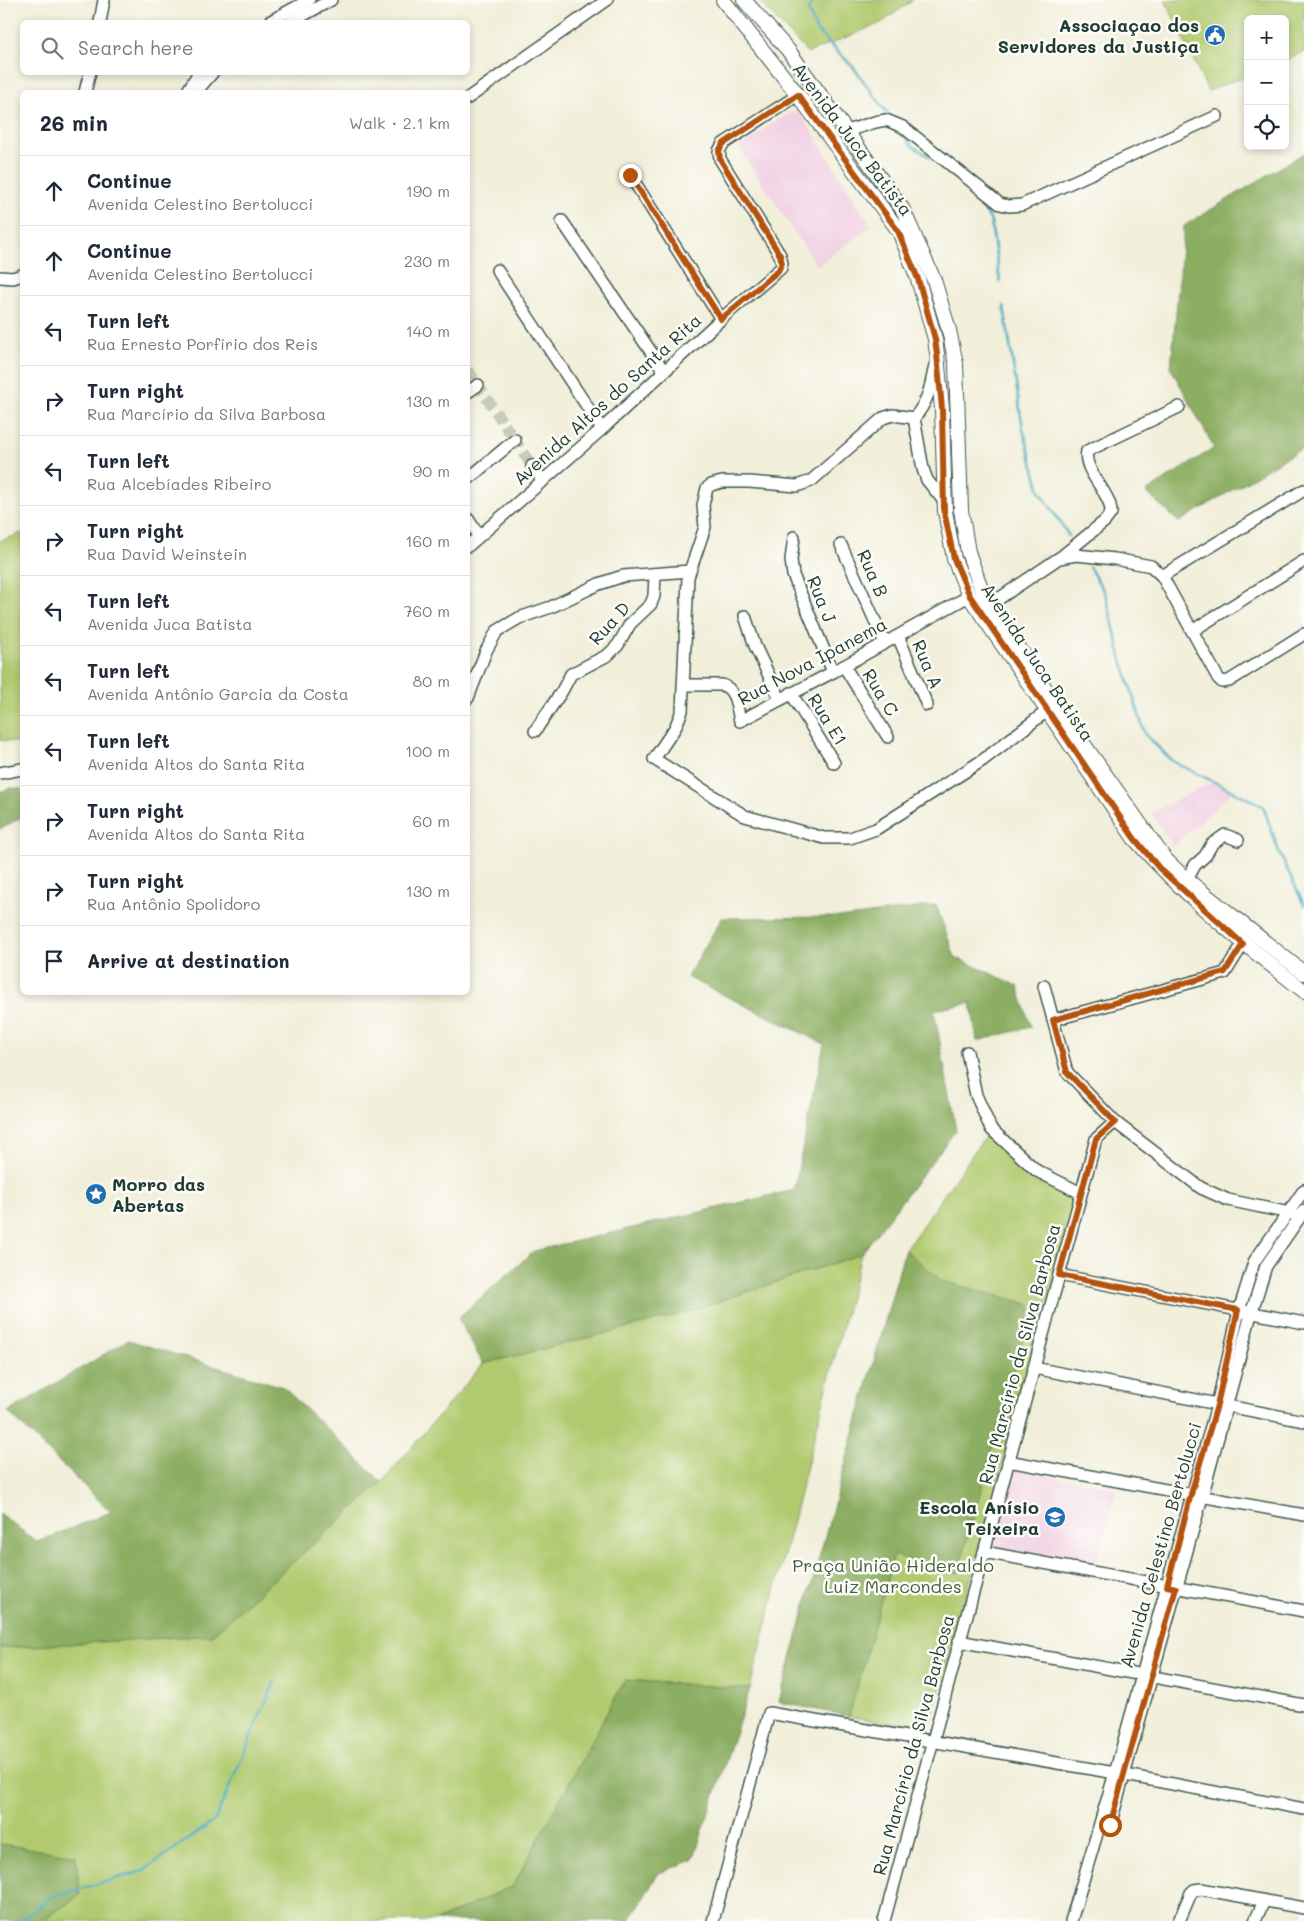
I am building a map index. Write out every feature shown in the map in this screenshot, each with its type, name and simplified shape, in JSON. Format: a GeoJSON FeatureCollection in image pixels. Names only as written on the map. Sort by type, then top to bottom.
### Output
{"type":"FeatureCollection","features":[{"type":"Feature","properties":{"kind":"main road","name":"Avenida Juca Batista"},"geometry":{"type":"LineString","coordinates":[[723,0],[798,95],[898,231],[918,279],[935,339],[937,354],[942,409],[944,500],[954,559],[970,596],[1134,838],[1159,868],[1243,944],[1304,991]]}},
{"type":"Feature","properties":{"kind":"main road","name":"Avenida Juca Batista"},"geometry":{"type":"LineString","coordinates":[[744,0],[788,50],[903,210],[934,280],[949,330],[956,364],[961,510],[968,552],[982,591],[1056,706],[1165,858],[1187,880],[1304,973]]}},
{"type":"Feature","properties":{"kind":"main road"},"geometry":{"type":"LineString","coordinates":[[937,354],[947,354],[956,364]]}},
{"type":"Feature","properties":{"kind":"main road"},"geometry":{"type":"LineString","coordinates":[[943,476],[960,459]]}},
{"type":"Feature","properties":{"kind":"street"},"geometry":{"type":"LineString","coordinates":[[100,20],[104,0]]}},
{"type":"Feature","properties":{"kind":"street"},"geometry":{"type":"LineString","coordinates":[[273,20],[309,0]]}},
{"type":"Feature","properties":{"kind":"street"},"geometry":{"type":"LineString","coordinates":[[295,20],[331,0]]}},
{"type":"Feature","properties":{"kind":"street"},"geometry":{"type":"LineString","coordinates":[[470,97],[607,0]]}},
{"type":"Feature","properties":{"kind":"street"},"geometry":{"type":"LineString","coordinates":[[86,90],[89,75]]}},
{"type":"Feature","properties":{"kind":"street"},"geometry":{"type":"LineString","coordinates":[[188,90],[197,75]]}},
{"type":"Feature","properties":{"kind":"street"},"geometry":{"type":"LineString","coordinates":[[198,90],[210,75]]}},
{"type":"Feature","properties":{"kind":"street","name":"Avenida Altos do Santa Rita"},"geometry":{"type":"LineString","coordinates":[[470,544],[602,429],[721,319],[778,271],[782,263],[780,255],[720,159],[719,151],[723,144],[798,95]]}},
{"type":"Feature","properties":{"kind":"street"},"geometry":{"type":"LineString","coordinates":[[847,132],[886,120],[902,127],[1000,204],[1010,206],[1022,205],[1217,116]]}},
{"type":"Feature","properties":{"kind":"street"},"geometry":{"type":"LineString","coordinates":[[630,175],[721,319]]}},
{"type":"Feature","properties":{"kind":"street"},"geometry":{"type":"LineString","coordinates":[[562,221],[664,371]]}},
{"type":"Feature","properties":{"kind":"street"},"geometry":{"type":"LineString","coordinates":[[497,270],[602,429]]}},
{"type":"Feature","properties":{"kind":"street"},"geometry":{"type":"LineString","coordinates":[[0,277],[13,278],[20,276]]}},
{"type":"Feature","properties":{"kind":"street"},"geometry":{"type":"LineString","coordinates":[[914,418],[928,399],[937,354]]}},
{"type":"Feature","properties":{"kind":"street"},"geometry":{"type":"LineString","coordinates":[[470,391],[478,385]]}},
{"type":"Feature","properties":{"kind":"street"},"geometry":{"type":"LineString","coordinates":[[991,604],[1059,558],[1105,521],[1111,513],[1110,504],[1087,460],[1087,451],[1179,407]]}},
{"type":"Feature","properties":{"kind":"street"},"geometry":{"type":"LineString","coordinates":[[914,418],[893,415],[883,418],[811,481],[797,486],[722,482],[711,485],[704,494],[705,527],[688,577],[682,711],[675,728],[654,759],[745,816],[824,838],[850,838],[876,828],[983,760],[1047,711]]}},
{"type":"Feature","properties":{"kind":"street"},"geometry":{"type":"LineString","coordinates":[[914,418],[923,469],[927,480],[944,500]]}},
{"type":"Feature","properties":{"kind":"street"},"geometry":{"type":"LineString","coordinates":[[470,478],[515,440]]}},
{"type":"Feature","properties":{"kind":"street"},"geometry":{"type":"LineString","coordinates":[[532,466],[543,481]]}},
{"type":"Feature","properties":{"kind":"street"},"geometry":{"type":"LineString","coordinates":[[923,469],[930,476],[943,476]]}},
{"type":"Feature","properties":{"kind":"street"},"geometry":{"type":"LineString","coordinates":[[1162,576],[1304,490]]}},
{"type":"Feature","properties":{"kind":"street"},"geometry":{"type":"LineString","coordinates":[[470,522],[479,536]]}},
{"type":"Feature","properties":{"kind":"street","name":"Rua J"},"geometry":{"type":"LineString","coordinates":[[794,537],[791,560],[793,575],[833,672]]}},
{"type":"Feature","properties":{"kind":"street","name":"Rua B"},"geometry":{"type":"LineString","coordinates":[[841,545],[886,643]]}},
{"type":"Feature","properties":{"kind":"street"},"geometry":{"type":"LineString","coordinates":[[1059,558],[1076,555],[1115,559],[1151,566],[1162,576],[1218,678],[1222,682],[1229,681],[1304,634]]}},
{"type":"Feature","properties":{"kind":"street"},"geometry":{"type":"LineString","coordinates":[[1192,631],[1304,561]]}},
{"type":"Feature","properties":{"kind":"street"},"geometry":{"type":"LineString","coordinates":[[470,693],[486,651],[497,632],[519,618],[551,607],[599,584],[623,576],[690,571]]}},
{"type":"Feature","properties":{"kind":"street","name":"Rua D"},"geometry":{"type":"LineString","coordinates":[[535,731],[571,674],[608,656],[618,645],[630,624],[651,604],[654,596],[655,575]]}},
{"type":"Feature","properties":{"kind":"street","name":"Rua Nova Ipanema"},"geometry":{"type":"LineString","coordinates":[[684,685],[722,685],[728,687],[732,692],[740,721],[970,596]]}},
{"type":"Feature","properties":{"kind":"street"},"geometry":{"type":"LineString","coordinates":[[745,616],[755,646],[780,699]]}},
{"type":"Feature","properties":{"kind":"street","name":"Rua A"},"geometry":{"type":"LineString","coordinates":[[898,636],[927,705]]}},
{"type":"Feature","properties":{"kind":"street","name":"Rua C"},"geometry":{"type":"LineString","coordinates":[[844,666],[888,737]]}},
{"type":"Feature","properties":{"kind":"street","name":"Rua E1"},"geometry":{"type":"LineString","coordinates":[[791,693],[834,763]]}},
{"type":"Feature","properties":{"kind":"street"},"geometry":{"type":"LineString","coordinates":[[0,773],[20,769]]}},
{"type":"Feature","properties":{"kind":"street"},"geometry":{"type":"LineString","coordinates":[[1187,880],[1192,867],[1208,853],[1212,844],[1225,835],[1238,840]]}},
{"type":"Feature","properties":{"kind":"street"},"geometry":{"type":"LineString","coordinates":[[1053,1020],[1225,972],[1243,944]]}},
{"type":"Feature","properties":{"kind":"street"},"geometry":{"type":"LineString","coordinates":[[1044,986],[1067,1072],[1115,1122],[1201,1188],[1228,1200],[1302,1214]]}},
{"type":"Feature","properties":{"kind":"street"},"geometry":{"type":"LineString","coordinates":[[967,1052],[976,1094],[991,1129],[1037,1171],[1081,1193]]}},
{"type":"Feature","properties":{"kind":"street","name":"Rua Marcírio da Silva Barbosa"},"geometry":{"type":"LineString","coordinates":[[884,1921],[1096,1139],[1115,1122]]}},
{"type":"Feature","properties":{"kind":"street","name":"Avenida Celestino Bertolucci"},"geometry":{"type":"LineString","coordinates":[[1222,1406],[1238,1310],[1254,1262],[1304,1190]]}},
{"type":"Feature","properties":{"kind":"street","name":"Avenida Celestino Bertolucci"},"geometry":{"type":"LineString","coordinates":[[1071,1921],[1120,1774],[1196,1495],[1266,1266],[1302,1214]]}},
{"type":"Feature","properties":{"kind":"street"},"geometry":{"type":"LineString","coordinates":[[1059,1275],[1304,1323]]}},
{"type":"Feature","properties":{"kind":"street"},"geometry":{"type":"LineString","coordinates":[[1034,1368],[1304,1421]]}},
{"type":"Feature","properties":{"kind":"street"},"geometry":{"type":"LineString","coordinates":[[1008,1461],[1304,1515]]}},
{"type":"Feature","properties":{"kind":"street"},"geometry":{"type":"LineString","coordinates":[[984,1552],[1304,1611]]}},
{"type":"Feature","properties":{"kind":"street"},"geometry":{"type":"LineString","coordinates":[[959,1641],[1304,1705]]}},
{"type":"Feature","properties":{"kind":"street"},"geometry":{"type":"LineString","coordinates":[[713,1921],[769,1713],[1304,1808]]}},
{"type":"Feature","properties":{"kind":"street","name":"Avenida Celestino Bertolucci"},"geometry":{"type":"LineString","coordinates":[[1110,1825],[1120,1774]]}},
{"type":"Feature","properties":{"kind":"street"},"geometry":{"type":"LineString","coordinates":[[1179,1921],[1191,1893],[1194,1890],[1201,1889],[1304,1908]]}},
{"type":"Feature","properties":{"kind":"street"},"geometry":{"type":"LineString","coordinates":[[1255,1921],[1264,1901]]}},
{"type":"Feature","properties":{"kind":"shaded area"},"geometry":{"type":"Polygon","coordinates":[[[798,109],[871,226],[817,266],[739,148],[767,127],[798,109]]]}},
{"type":"Feature","properties":{"kind":"shaded area"},"geometry":{"type":"Polygon","coordinates":[[[1214,781],[1232,792],[1174,846],[1151,813],[1214,781]]]}},
{"type":"Feature","properties":{"kind":"shaded area","name":"Escola Anísio Teixeira"},"geometry":{"type":"Polygon","coordinates":[[[1015,1469],[1117,1489],[1095,1567],[995,1546],[1015,1469]]]}},
{"type":"Feature","properties":{"kind":"green space"},"geometry":{"type":"Polygon","coordinates":[[[758,0],[913,0],[881,23],[808,53],[758,0]]]}},
{"type":"Feature","properties":{"kind":"green space","name":"Associaçao dos Servidores da Justiça"},"geometry":{"type":"Polygon","coordinates":[[[1165,0],[1304,0],[1304,52],[1289,58],[1289,15],[1244,15],[1244,77],[1208,91],[1165,0]]]}},
{"type":"Feature","properties":{"kind":"green space"},"geometry":{"type":"Polygon","coordinates":[[[1304,153],[1304,447],[1179,522],[1146,492],[1214,448],[1171,368],[1184,226],[1304,153]]]}},
{"type":"Feature","properties":{"kind":"green space"},"geometry":{"type":"Polygon","coordinates":[[[20,534],[20,743],[0,740],[0,541],[20,534]]]}},
{"type":"Feature","properties":{"kind":"green space"},"geometry":{"type":"Polygon","coordinates":[[[11,788],[20,789],[20,818],[0,829],[0,792],[11,788]]]}},
{"type":"Feature","properties":{"kind":"green space"},"geometry":{"type":"Polygon","coordinates":[[[936,905],[955,957],[1018,986],[1031,1027],[977,1041],[971,1003],[934,1010],[956,1130],[861,1254],[678,1315],[483,1364],[458,1318],[534,1251],[794,1190],[824,1044],[687,977],[722,918],[847,917],[936,905]]]}},
{"type":"Feature","properties":{"kind":"green space","name":"Praça União Hideraldo Luiz Marcondes"},"geometry":{"type":"Polygon","coordinates":[[[987,1134],[1030,1175],[1076,1200],[928,1732],[779,1702],[905,1250],[987,1134]]]}},
{"type":"Feature","properties":{"kind":"green space"},"geometry":{"type":"Polygon","coordinates":[[[905,1250],[942,1281],[1032,1305],[958,1573],[894,1555],[849,1716],[779,1702],[905,1250]]]}},
{"type":"Feature","properties":{"kind":"green space"},"geometry":{"type":"Polygon","coordinates":[[[861,1254],[750,1689],[625,1680],[513,1886],[436,1921],[42,1921],[80,1895],[75,1856],[0,1844],[0,1648],[212,1635],[382,1482],[483,1364],[678,1315],[861,1254]]]}},
{"type":"Feature","properties":{"kind":"green space"},"geometry":{"type":"Polygon","coordinates":[[[128,1340],[283,1387],[382,1482],[212,1635],[0,1648],[0,1514],[37,1542],[111,1512],[8,1412],[128,1340]]]}},
{"type":"Feature","properties":{"kind":"green space"},"geometry":{"type":"Polygon","coordinates":[[[625,1680],[750,1689],[693,1860],[659,1873],[629,1921],[436,1921],[513,1886],[625,1680]]]}},
{"type":"Feature","properties":{"kind":"green space"},"geometry":{"type":"Polygon","coordinates":[[[0,1844],[76,1856],[80,1895],[42,1921],[0,1921],[0,1844]]]}},
{"type":"Feature","properties":{"kind":"waterway"},"geometry":{"type":"LineString","coordinates":[[815,0],[808,9],[816,30],[854,68],[890,117]]}},
{"type":"Feature","properties":{"kind":"waterway"},"geometry":{"type":"LineString","coordinates":[[901,131],[911,145],[938,162]]}},
{"type":"Feature","properties":{"kind":"waterway"},"geometry":{"type":"LineString","coordinates":[[977,192],[991,222],[1000,282]]}},
{"type":"Feature","properties":{"kind":"waterway"},"geometry":{"type":"LineString","coordinates":[[1004,306],[1023,429],[1040,491],[1069,536]]}},
{"type":"Feature","properties":{"kind":"waterway"},"geometry":{"type":"LineString","coordinates":[[1089,567],[1105,593],[1122,660],[1145,734],[1172,761],[1263,806],[1279,852],[1304,905]]}},
{"type":"Feature","properties":{"kind":"waterway"},"geometry":{"type":"LineString","coordinates":[[21,1921],[51,1897],[143,1871],[215,1820],[275,1681]]}},
{"type":"Feature","properties":{"kind":"tunnel"},"geometry":{"type":"LineString","coordinates":[[470,373],[532,466]]}},
{"type":"Feature","properties":{"kind":"place","name":"Associaçao dos Servidores da Justiça"},"geometry":{"type":"Point","coordinates":[1215,35]}},
{"type":"Feature","properties":{"kind":"place","name":"Morro das Abertas"},"geometry":{"type":"Point","coordinates":[96,1194]}},
{"type":"Feature","properties":{"kind":"place","name":"Escola Anísio Teixeira"},"geometry":{"type":"Point","coordinates":[1055,1517]}},
{"type":"Feature","properties":{"kind":"route"},"geometry":{"type":"LineString","coordinates":[[630,175],[721,319],[778,271],[781,268],[782,259],[720,159],[719,151],[723,144],[798,95],[898,231],[918,279],[935,339],[937,354],[942,409],[944,511],[954,559],[970,596],[1134,838],[1159,868],[1243,944],[1225,972],[1053,1020],[1067,1072],[1115,1122],[1096,1139],[1059,1275],[1238,1310],[1217,1405],[1167,1586],[1176,1588],[1110,1825]]}}]}
